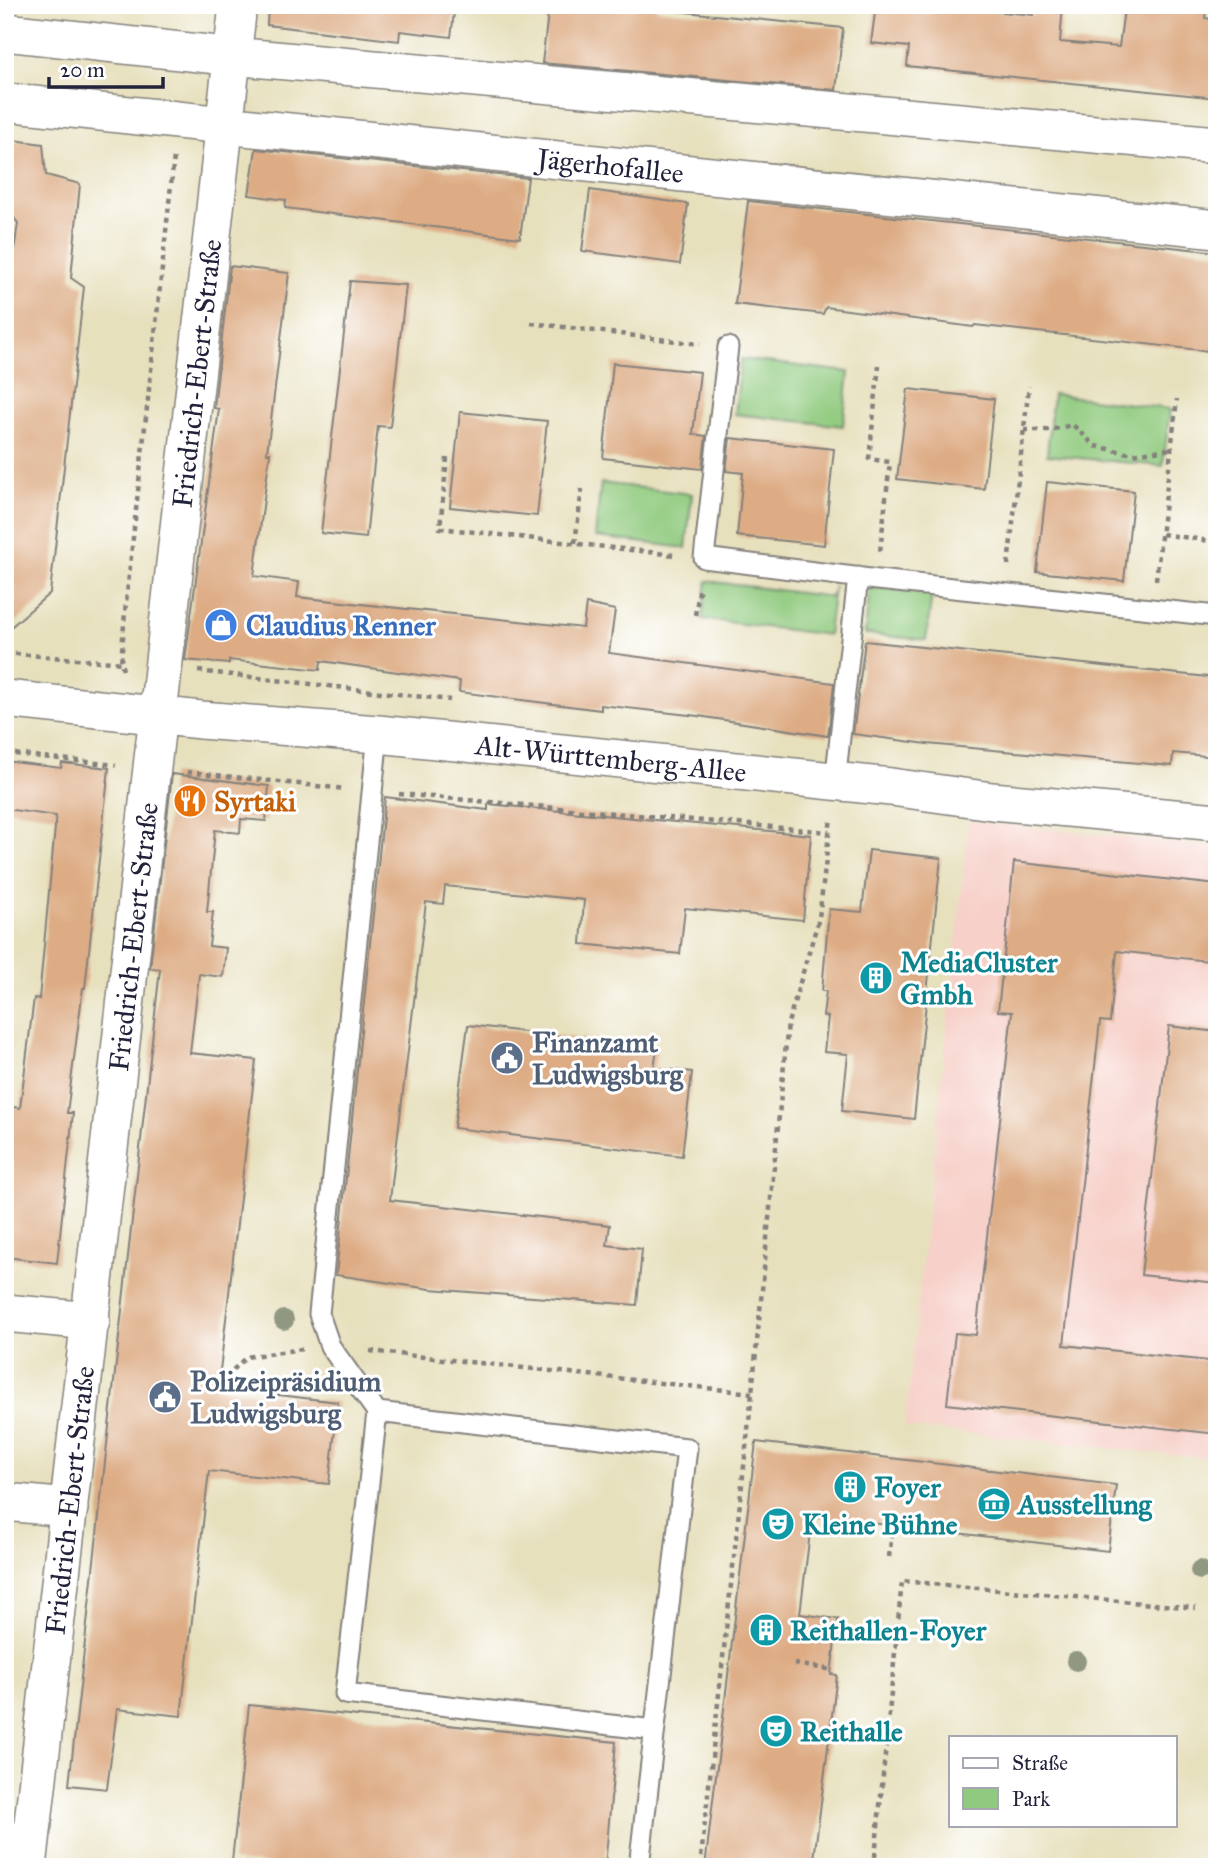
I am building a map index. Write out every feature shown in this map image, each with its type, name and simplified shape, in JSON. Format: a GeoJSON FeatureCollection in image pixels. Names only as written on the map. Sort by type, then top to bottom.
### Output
{"type":"FeatureCollection","features":[{"type":"Feature","properties":{"kind":"street","name":"Friedrich-Ebert-Straße"},"geometry":{"type":"LineString","coordinates":[[29,1867],[238,5]]}},
{"type":"Feature","properties":{"kind":"street"},"geometry":{"type":"LineString","coordinates":[[5,32],[232,57],[1217,145]]}},
{"type":"Feature","properties":{"kind":"street","name":"Jägerhofallee"},"geometry":{"type":"LineString","coordinates":[[5,102],[1217,229]]}},
{"type":"Feature","properties":{"kind":"street","name":"Alt-Württemberg-Allee"},"geometry":{"type":"LineString","coordinates":[[5,699],[378,734],[891,787],[1005,802],[1217,822]]}},
{"type":"Feature","properties":{"kind":"street"},"geometry":{"type":"LineString","coordinates":[[5,1313],[91,1321]]}},
{"type":"Feature","properties":{"kind":"street"},"geometry":{"type":"LineString","coordinates":[[5,1502],[69,1508]]}},
{"type":"Feature","properties":{"kind":"lane"},"geometry":{"type":"LineString","coordinates":[[728,347],[704,558],[878,580],[1217,615]]}},
{"type":"Feature","properties":{"kind":"lane"},"geometry":{"type":"LineString","coordinates":[[835,782],[858,577]]}},
{"type":"Feature","properties":{"kind":"lane"},"geometry":{"type":"LineString","coordinates":[[378,734],[319,1314],[330,1346],[377,1412],[345,1694],[654,1730]]}},
{"type":"Feature","properties":{"kind":"lane"},"geometry":{"type":"LineString","coordinates":[[377,1412],[687,1448],[639,1867]]}},
{"type":"Feature","properties":{"kind":"path"},"geometry":{"type":"LineString","coordinates":[[531,323],[728,347]]}},
{"type":"Feature","properties":{"kind":"path"},"geometry":{"type":"LineString","coordinates":[[878,580],[890,462],[869,459],[879,365]]}},
{"type":"Feature","properties":{"kind":"path"},"geometry":{"type":"LineString","coordinates":[[1005,594],[1029,386]]}},
{"type":"Feature","properties":{"kind":"path"},"geometry":{"type":"LineString","coordinates":[[1153,609],[1177,399]]}},
{"type":"Feature","properties":{"kind":"path"},"geometry":{"type":"LineString","coordinates":[[1024,430],[1049,430],[1073,425],[1095,446],[1132,454],[1170,449]]}},
{"type":"Feature","properties":{"kind":"path"},"geometry":{"type":"LineString","coordinates":[[447,458],[440,528],[704,558]]}},
{"type":"Feature","properties":{"kind":"path"},"geometry":{"type":"LineString","coordinates":[[575,543],[582,489]]}},
{"type":"Feature","properties":{"kind":"path"},"geometry":{"type":"LineString","coordinates":[[1161,534],[1217,542]]}},
{"type":"Feature","properties":{"kind":"path"},"geometry":{"type":"LineString","coordinates":[[700,1867],[752,1393],[788,1023],[819,918],[835,782]]}},
{"type":"Feature","properties":{"kind":"path"},"geometry":{"type":"LineString","coordinates":[[372,792],[829,832]]}},
{"type":"Feature","properties":{"kind":"path"},"geometry":{"type":"LineString","coordinates":[[219,1384],[246,1357],[330,1346],[752,1393]]}},
{"type":"Feature","properties":{"kind":"path"},"geometry":{"type":"LineString","coordinates":[[889,1557],[893,1525]]}},
{"type":"Feature","properties":{"kind":"path"},"geometry":{"type":"LineString","coordinates":[[874,1867],[902,1581],[1196,1608]]}},
{"type":"Feature","properties":{"kind":"path"},"geometry":{"type":"LineString","coordinates":[[794,1664],[827,1669],[827,1664]]}},
{"type":"Feature","properties":{"kind":"shaded area"},"geometry":{"type":"Polygon","coordinates":[[[969,821],[1217,847],[1217,1459],[905,1427],[969,821]]]}},
{"type":"Feature","properties":{"kind":"green space"},"geometry":{"type":"Polygon","coordinates":[[[741,359],[849,372],[843,426],[735,414],[741,359]]]}},
{"type":"Feature","properties":{"kind":"green space"},"geometry":{"type":"Polygon","coordinates":[[[1053,394],[1170,409],[1163,466],[1047,455],[1053,394]]]}},
{"type":"Feature","properties":{"kind":"green space"},"geometry":{"type":"Polygon","coordinates":[[[601,483],[692,494],[686,548],[595,537],[601,483]]]}},
{"type":"Feature","properties":{"kind":"green space"},"geometry":{"type":"Polygon","coordinates":[[[707,581],[832,597],[834,586],[828,635],[702,619],[707,581]]]}},
{"type":"Feature","properties":{"kind":"green space"},"geometry":{"type":"Polygon","coordinates":[[[870,587],[932,593],[926,640],[865,634],[870,587]]]}},
{"type":"Feature","properties":{"kind":"building"},"geometry":{"type":"Polygon","coordinates":[[[268,5],[455,5],[451,37],[400,31],[399,41],[267,25],[268,5]]]}},
{"type":"Feature","properties":{"kind":"building"},"geometry":{"type":"Polygon","coordinates":[[[549,5],[656,5],[656,9],[843,28],[836,90],[542,63],[549,5]]]}},
{"type":"Feature","properties":{"kind":"building"},"geometry":{"type":"Polygon","coordinates":[[[876,5],[970,5],[970,9],[1033,15],[1034,5],[1063,5],[1060,42],[1119,47],[1124,9],[1169,14],[1170,5],[1207,5],[1205,18],[1217,20],[1217,98],[907,66],[909,47],[871,43],[876,5]]]}},
{"type":"Feature","properties":{"kind":"building"},"geometry":{"type":"Polygon","coordinates":[[[5,139],[43,144],[46,175],[80,184],[71,278],[84,287],[50,593],[5,632],[5,265],[12,265],[18,223],[5,207],[5,139]]]}},
{"type":"Feature","properties":{"kind":"building"},"geometry":{"type":"Polygon","coordinates":[[[256,149],[528,178],[520,238],[285,208],[286,200],[249,195],[256,149]]]}},
{"type":"Feature","properties":{"kind":"building"},"geometry":{"type":"Polygon","coordinates":[[[590,190],[688,204],[680,264],[582,251],[590,190]]]}},
{"type":"Feature","properties":{"kind":"building"},"geometry":{"type":"Polygon","coordinates":[[[748,201],[1217,252],[1217,352],[975,325],[973,327],[826,307],[823,314],[735,304],[748,201]]]}},
{"type":"Feature","properties":{"kind":"building"},"geometry":{"type":"Polygon","coordinates":[[[230,266],[289,273],[254,576],[299,582],[297,597],[583,628],[586,604],[615,610],[609,653],[834,683],[828,736],[698,716],[601,705],[601,710],[459,692],[460,681],[321,661],[320,670],[229,660],[229,664],[185,660],[219,409],[214,408],[230,266]]]}},
{"type":"Feature","properties":{"kind":"building"},"geometry":{"type":"Polygon","coordinates":[[[350,281],[406,285],[390,427],[378,426],[366,538],[321,533],[350,281]]]}},
{"type":"Feature","properties":{"kind":"building"},"geometry":{"type":"Polygon","coordinates":[[[613,363],[700,372],[693,434],[706,436],[702,469],[603,458],[613,363]]]}},
{"type":"Feature","properties":{"kind":"building"},"geometry":{"type":"Polygon","coordinates":[[[908,389],[994,399],[984,489],[897,479],[908,389]]]}},
{"type":"Feature","properties":{"kind":"building"},"geometry":{"type":"Polygon","coordinates":[[[460,412],[547,421],[537,516],[450,507],[460,412]]]}},
{"type":"Feature","properties":{"kind":"building"},"geometry":{"type":"Polygon","coordinates":[[[730,438],[834,449],[824,545],[737,536],[743,473],[726,471],[730,438]]]}},
{"type":"Feature","properties":{"kind":"building"},"geometry":{"type":"Polygon","coordinates":[[[1047,482],[1134,491],[1124,581],[1037,572],[1047,482]]]}},
{"type":"Feature","properties":{"kind":"building"},"geometry":{"type":"Polygon","coordinates":[[[865,641],[1217,678],[1217,757],[1173,753],[1172,766],[927,744],[853,734],[865,641]]]}},
{"type":"Feature","properties":{"kind":"building"},"geometry":{"type":"Polygon","coordinates":[[[5,761],[61,768],[62,763],[109,768],[85,988],[67,1113],[73,1113],[57,1263],[5,1257],[5,1174],[13,1107],[20,1108],[34,998],[39,999],[56,816],[5,809],[5,761]]]}},
{"type":"Feature","properties":{"kind":"building","name":"Polizeipräsidium Ludwigsburg"},"geometry":{"type":"Polygon","coordinates":[[[172,774],[269,786],[266,821],[241,819],[240,833],[215,830],[207,912],[213,912],[209,946],[226,948],[223,977],[199,974],[190,1053],[256,1060],[218,1388],[338,1402],[329,1484],[209,1471],[181,1716],[117,1709],[107,1789],[69,1785],[160,969],[150,968],[172,774]]]}},
{"type":"Feature","properties":{"kind":"building"},"geometry":{"type":"Polygon","coordinates":[[[385,797],[488,810],[488,804],[811,835],[803,920],[685,908],[680,954],[581,944],[584,900],[445,886],[443,904],[426,902],[390,1200],[610,1225],[607,1245],[642,1249],[637,1305],[430,1289],[336,1275],[385,797]]]}},
{"type":"Feature","properties":{"kind":"building","name":"MediaCluster Gmbh"},"geometry":{"type":"Polygon","coordinates":[[[869,850],[941,858],[914,1119],[842,1111],[848,1054],[824,1052],[828,1017],[823,1016],[826,991],[822,991],[829,909],[862,912],[869,850]]]}},
{"type":"Feature","properties":{"kind":"building"},"geometry":{"type":"Polygon","coordinates":[[[1014,862],[1217,885],[1217,962],[1117,951],[1110,1022],[1100,1021],[1064,1345],[1217,1362],[1217,1434],[947,1404],[955,1333],[976,1335],[1012,1012],[998,1011],[1014,862]]]}},
{"type":"Feature","properties":{"kind":"building"},"geometry":{"type":"Polygon","coordinates":[[[468,1025],[657,1048],[654,1068],[692,1072],[682,1156],[454,1128],[468,1025]]]}},
{"type":"Feature","properties":{"kind":"building"},"geometry":{"type":"Polygon","coordinates":[[[1169,1026],[1217,1032],[1217,1283],[1141,1275],[1169,1026]]]}},
{"type":"Feature","properties":{"kind":"building"},"geometry":{"type":"Polygon","coordinates":[[[756,1442],[1116,1485],[1108,1551],[812,1516],[800,1614],[838,1619],[831,1674],[837,1675],[813,1867],[705,1867],[756,1442]]]}},
{"type":"Feature","properties":{"kind":"building"},"geometry":{"type":"Polygon","coordinates":[[[249,1705],[616,1742],[605,1867],[289,1867],[232,1861],[249,1705]]]}},
{"type":"Feature","properties":{"kind":"place","name":"Claudius Renner"},"geometry":{"type":"Point","coordinates":[221,625]}},
{"type":"Feature","properties":{"kind":"place","name":"Syrtaki"},"geometry":{"type":"Point","coordinates":[190,801]}},
{"type":"Feature","properties":{"kind":"place","name":"MediaCluster Gmbh"},"geometry":{"type":"Point","coordinates":[876,978]}},
{"type":"Feature","properties":{"kind":"place","name":"Finanzamt Ludwigsburg"},"geometry":{"type":"Point","coordinates":[507,1058]}},
{"type":"Feature","properties":{"kind":"place","name":"Polizeipräsidium Ludwigsburg"},"geometry":{"type":"Point","coordinates":[165,1397]}},
{"type":"Feature","properties":{"kind":"place","name":"Foyer"},"geometry":{"type":"Point","coordinates":[850,1487]}},
{"type":"Feature","properties":{"kind":"place","name":"Ausstellung"},"geometry":{"type":"Point","coordinates":[994,1504]}},
{"type":"Feature","properties":{"kind":"place","name":"Kleine Bühne"},"geometry":{"type":"Point","coordinates":[778,1524]}},
{"type":"Feature","properties":{"kind":"place","name":"Reithallen-Foyer"},"geometry":{"type":"Point","coordinates":[766,1630]}},
{"type":"Feature","properties":{"kind":"place","name":"Reithalle"},"geometry":{"type":"Point","coordinates":[776,1731]}}]}
